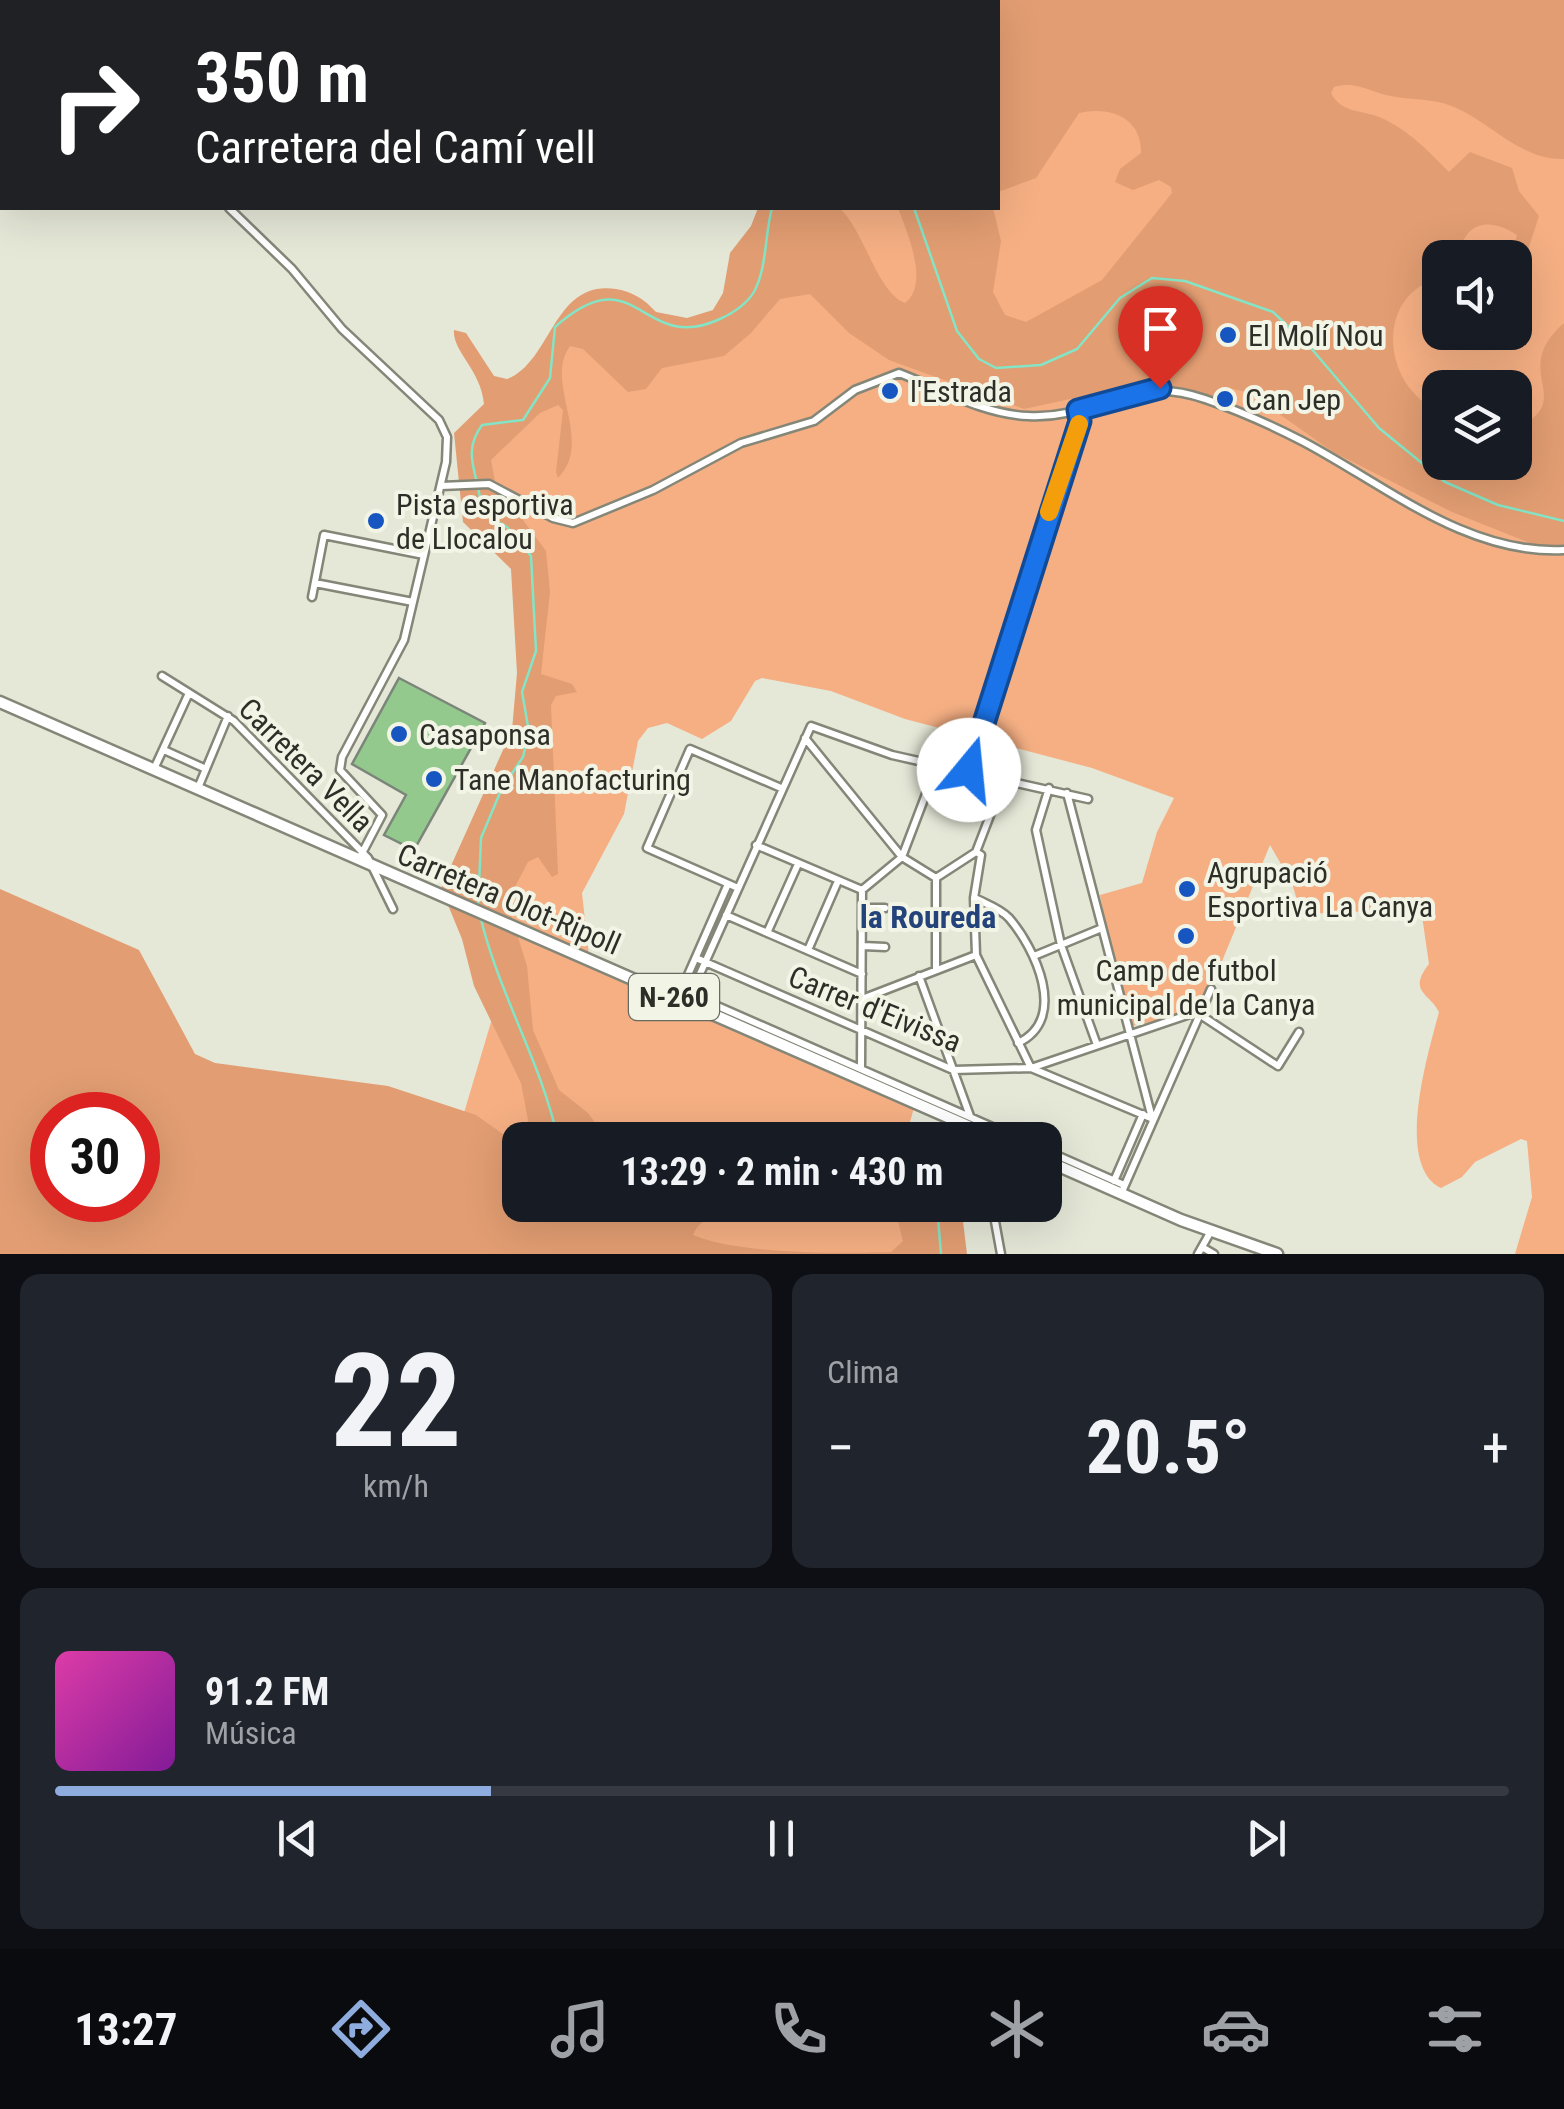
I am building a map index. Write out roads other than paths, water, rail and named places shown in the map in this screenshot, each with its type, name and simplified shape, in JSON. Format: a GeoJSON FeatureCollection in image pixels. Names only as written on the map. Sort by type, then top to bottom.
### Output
{"type":"FeatureCollection","features":[{"type":"Feature","properties":{"kind":"main road","name":"Carretera Olot-Ripoll"},"geometry":{"type":"LineString","coordinates":[[0,702],[197,790],[360,856],[372,867],[506,925],[681,991],[961,1122]]}},
{"type":"Feature","properties":{"kind":"main road"},"geometry":{"type":"LineString","coordinates":[[1062,1167],[1276,1254]]}},
{"type":"Feature","properties":{"kind":"street"},"geometry":{"type":"LineString","coordinates":[[232,210],[292,269],[342,329],[439,420],[447,450],[404,640],[342,757],[340,770],[382,815],[360,856]]}},
{"type":"Feature","properties":{"kind":"street"},"geometry":{"type":"LineString","coordinates":[[440,486],[489,484],[553,518],[573,523],[654,490],[740,443],[814,421],[855,390],[899,373],[1002,412],[1029,416],[1078,410],[1160,388],[1205,399],[1303,442],[1443,524],[1514,544],[1564,550]]}},
{"type":"Feature","properties":{"kind":"street"},"geometry":{"type":"LineString","coordinates":[[969,770],[1080,421],[1078,410]]}},
{"type":"Feature","properties":{"kind":"street"},"geometry":{"type":"LineString","coordinates":[[312,597],[324,535],[424,554]]}},
{"type":"Feature","properties":{"kind":"street"},"geometry":{"type":"LineString","coordinates":[[315,583],[413,602]]}},
{"type":"Feature","properties":{"kind":"street","name":"Carretera Vella"},"geometry":{"type":"LineString","coordinates":[[162,676],[228,716],[360,856]]}},
{"type":"Feature","properties":{"kind":"street"},"geometry":{"type":"LineString","coordinates":[[154,770],[189,693]]}},
{"type":"Feature","properties":{"kind":"street"},"geometry":{"type":"LineString","coordinates":[[197,790],[228,716]]}},
{"type":"Feature","properties":{"kind":"street"},"geometry":{"type":"LineString","coordinates":[[691,994],[811,726],[892,755],[1088,799]]}},
{"type":"Feature","properties":{"kind":"street"},"geometry":{"type":"LineString","coordinates":[[805,738],[902,857],[936,878]]}},
{"type":"Feature","properties":{"kind":"street"},"geometry":{"type":"LineString","coordinates":[[738,888],[647,848],[690,749],[781,788]]}},
{"type":"Feature","properties":{"kind":"street"},"geometry":{"type":"LineString","coordinates":[[164,750],[206,769]]}},
{"type":"Feature","properties":{"kind":"street"},"geometry":{"type":"LineString","coordinates":[[862,890],[902,857],[937,765]]}},
{"type":"Feature","properties":{"kind":"street"},"geometry":{"type":"LineString","coordinates":[[936,878],[976,852],[1004,780]]}},
{"type":"Feature","properties":{"kind":"street"},"geometry":{"type":"LineString","coordinates":[[1049,788],[1036,830],[1060,945],[1097,1044]]}},
{"type":"Feature","properties":{"kind":"street"},"geometry":{"type":"LineString","coordinates":[[1067,793],[1153,1119]]}},
{"type":"Feature","properties":{"kind":"street"},"geometry":{"type":"LineString","coordinates":[[756,845],[862,890]]}},
{"type":"Feature","properties":{"kind":"street"},"geometry":{"type":"LineString","coordinates":[[976,852],[981,855],[974,898],[976,955],[1031,1068],[1200,1012]]}},
{"type":"Feature","properties":{"kind":"street"},"geometry":{"type":"LineString","coordinates":[[768,933],[798,864]]}},
{"type":"Feature","properties":{"kind":"street","name":"Carretera Vella"},"geometry":{"type":"LineString","coordinates":[[372,867],[393,908]]}},
{"type":"Feature","properties":{"kind":"street"},"geometry":{"type":"LineString","coordinates":[[936,878],[936,970]]}},
{"type":"Feature","properties":{"kind":"street"},"geometry":{"type":"LineString","coordinates":[[808,950],[838,881]]}},
{"type":"Feature","properties":{"kind":"street"},"geometry":{"type":"LineString","coordinates":[[728,884],[681,991],[981,1122]]}},
{"type":"Feature","properties":{"kind":"street"},"geometry":{"type":"LineString","coordinates":[[860,1068],[862,890]]}},
{"type":"Feature","properties":{"kind":"street"},"geometry":{"type":"LineString","coordinates":[[974,898],[1010,919],[1034,956],[1045,996],[1036,1026],[1018,1043]]}},
{"type":"Feature","properties":{"kind":"street"},"geometry":{"type":"LineString","coordinates":[[863,908],[885,908]]}},
{"type":"Feature","properties":{"kind":"street"},"geometry":{"type":"LineString","coordinates":[[726,915],[862,974]]}},
{"type":"Feature","properties":{"kind":"street"},"geometry":{"type":"LineString","coordinates":[[1034,956],[1102,928]]}},
{"type":"Feature","properties":{"kind":"street"},"geometry":{"type":"LineString","coordinates":[[863,946],[885,947]]}},
{"type":"Feature","properties":{"kind":"street"},"geometry":{"type":"LineString","coordinates":[[862,1000],[976,955]]}},
{"type":"Feature","properties":{"kind":"street","name":"Carrer d'Eivissa"},"geometry":{"type":"LineString","coordinates":[[696,958],[953,1070],[1031,1068],[1153,1119]]}},
{"type":"Feature","properties":{"kind":"street"},"geometry":{"type":"LineString","coordinates":[[919,976],[970,1117]]}},
{"type":"Feature","properties":{"kind":"street"},"geometry":{"type":"LineString","coordinates":[[1062,1158],[1114,1182],[1122,1190],[1211,989]]}},
{"type":"Feature","properties":{"kind":"street"},"geometry":{"type":"LineString","coordinates":[[1200,1012],[1278,1066],[1299,1032]]}},
{"type":"Feature","properties":{"kind":"street"},"geometry":{"type":"LineString","coordinates":[[1114,1182],[1143,1114]]}},
{"type":"Feature","properties":{"kind":"street"},"geometry":{"type":"LineString","coordinates":[[995,1222],[1000,1254]]}},
{"type":"Feature","properties":{"kind":"street"},"geometry":{"type":"LineString","coordinates":[[1210,1230],[1200,1250],[1214,1254]]}},
{"type":"Feature","properties":{"kind":"waterway"},"geometry":{"type":"LineString","coordinates":[[478,908],[481,838],[502,788],[523,757],[529,732],[522,692],[536,651],[531,556],[507,527],[481,512],[472,457],[475,436],[482,425],[523,420],[550,378],[555,327],[583,307],[605,300],[623,302],[672,325],[693,327],[720,319],[740,307],[759,281],[772,210]]}},
{"type":"Feature","properties":{"kind":"waterway"},"geometry":{"type":"LineString","coordinates":[[915,210],[957,331],[979,359],[996,368],[1041,365],[1077,349],[1120,298],[1152,278],[1185,281],[1273,312],[1310,347],[1379,428],[1445,482],[1498,505],[1564,521]]}},
{"type":"Feature","properties":{"kind":"waterway"},"geometry":{"type":"LineString","coordinates":[[480,915],[554,1122]]}},
{"type":"Feature","properties":{"kind":"waterway"},"geometry":{"type":"LineString","coordinates":[[938,1222],[941,1254]]}},
{"type":"Feature","properties":{"kind":"place","name":"El Molí Nou"},"geometry":{"type":"Point","coordinates":[1228,335]}},
{"type":"Feature","properties":{"kind":"place","name":"l'Estrada"},"geometry":{"type":"Point","coordinates":[890,391]}},
{"type":"Feature","properties":{"kind":"place","name":"Can Jep"},"geometry":{"type":"Point","coordinates":[1225,399]}},
{"type":"Feature","properties":{"kind":"place","name":"Pista esportiva de Llocalou"},"geometry":{"type":"Point","coordinates":[376,521]}},
{"type":"Feature","properties":{"kind":"place","name":"Casaponsa"},"geometry":{"type":"Point","coordinates":[399,734]}},
{"type":"Feature","properties":{"kind":"place","name":"Tane Manofacturing"},"geometry":{"type":"Point","coordinates":[434,779]}},
{"type":"Feature","properties":{"kind":"place","name":"Agrupació Esportiva La Canya"},"geometry":{"type":"Point","coordinates":[1187,889]}},
{"type":"Feature","properties":{"kind":"place","name":"Camp de futbol municipal de la Canya"},"geometry":{"type":"Point","coordinates":[1186,936]}},
{"type":"Feature","properties":{"kind":"district","name":"la Roureda"},"geometry":{"type":"Point","coordinates":[928,917]}}]}
